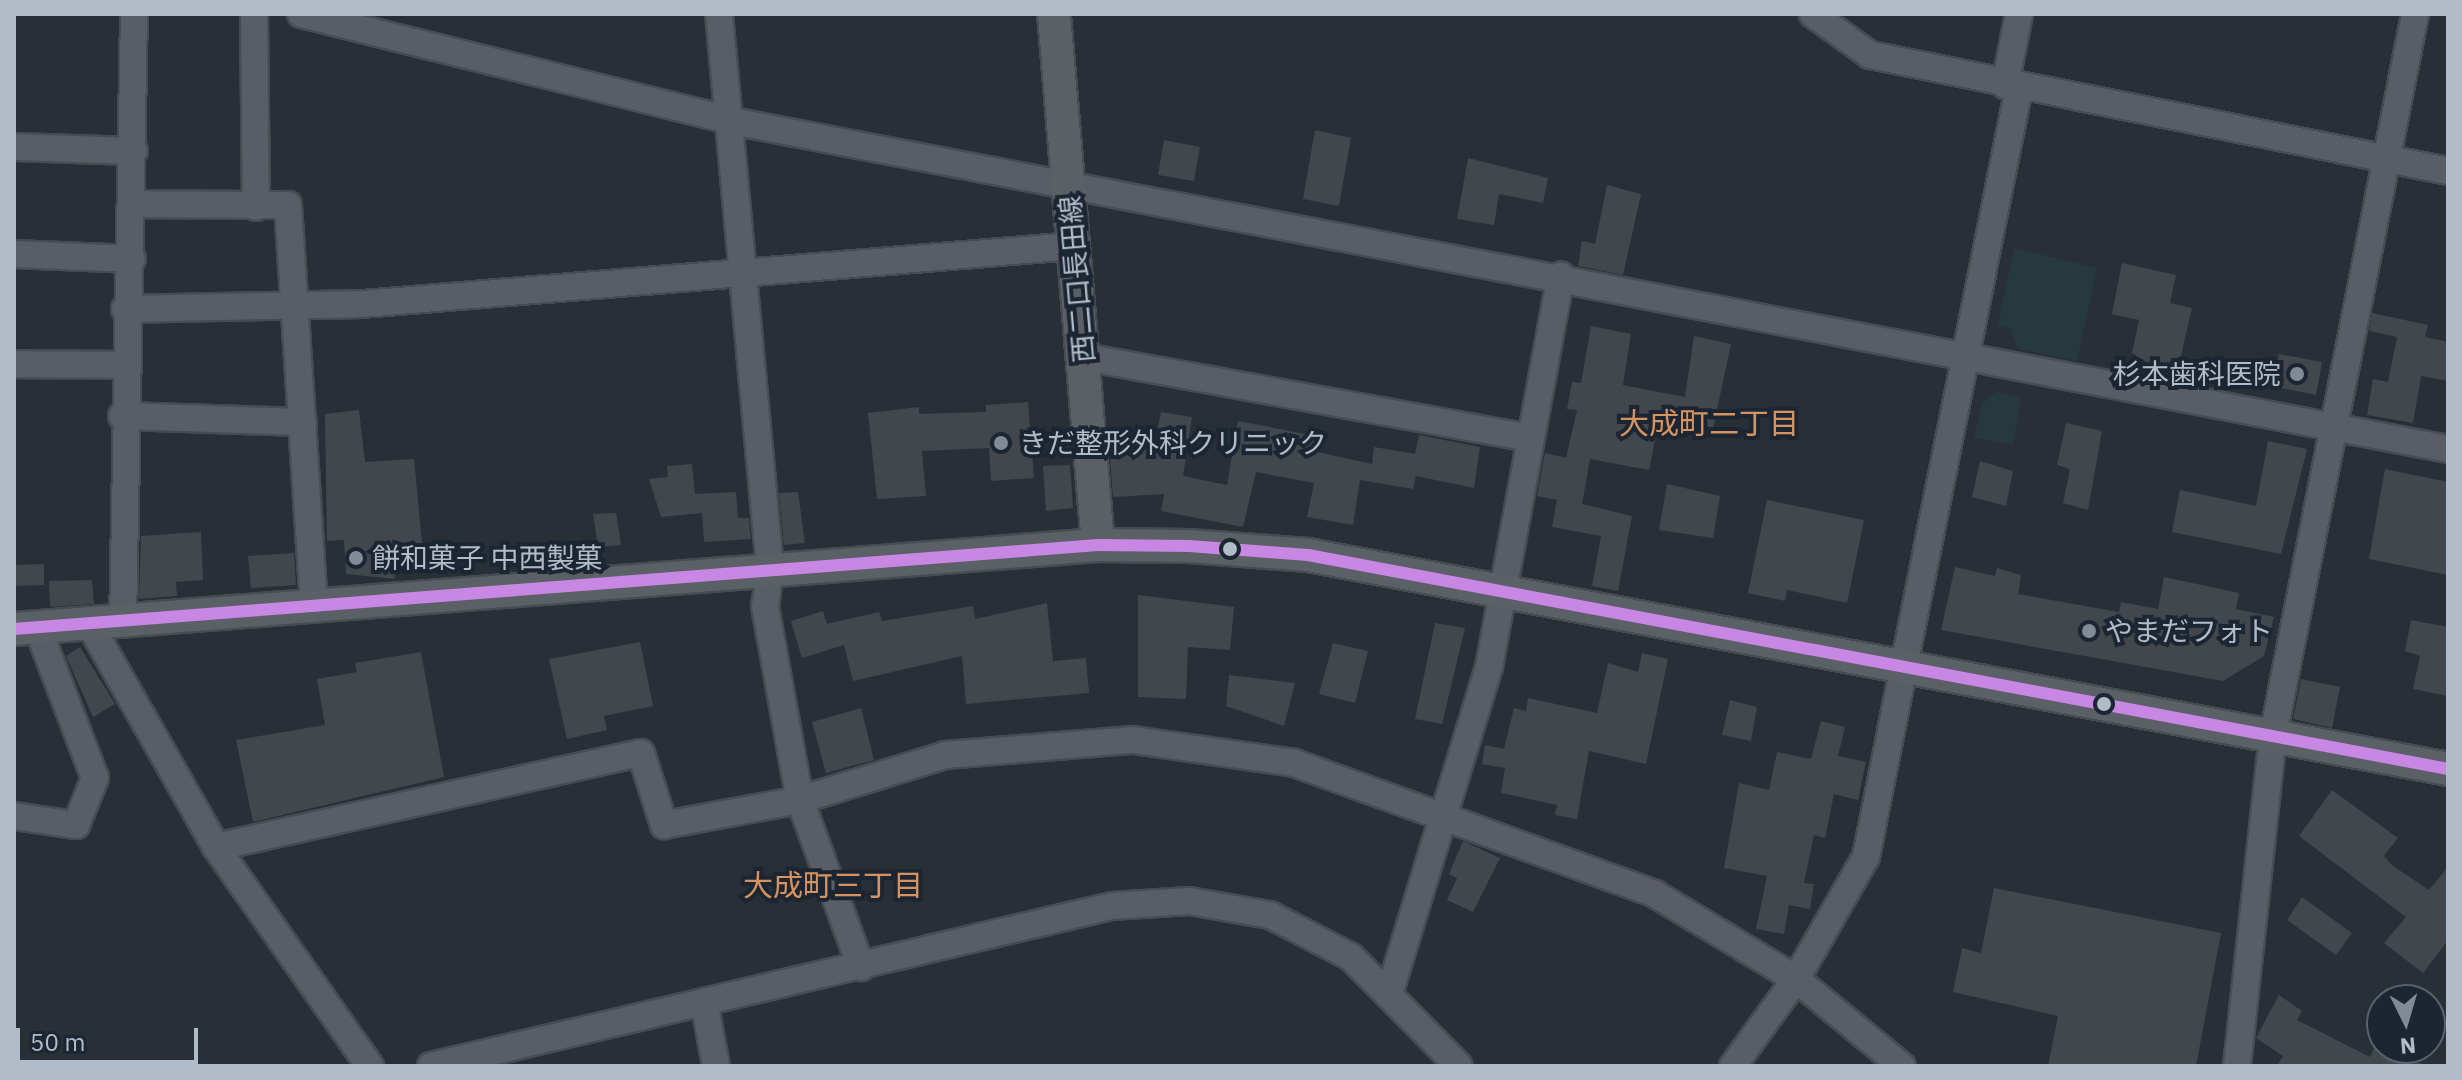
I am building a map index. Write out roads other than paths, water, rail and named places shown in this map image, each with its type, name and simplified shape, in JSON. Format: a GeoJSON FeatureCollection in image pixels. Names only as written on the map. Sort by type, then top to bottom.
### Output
{"type":"FeatureCollection","features":[{"type":"Feature","properties":{"kind":"main road","name":"西二口長田線"},"geometry":{"type":"LineString","coordinates":[[1054,14],[1098,545]]}},
{"type":"Feature","properties":{"kind":"main road"},"geometry":{"type":"LineString","coordinates":[[26,629],[123,624],[770,568],[1098,545],[1308,555],[1499,595],[1907,665],[2448,769]]}},
{"type":"Feature","properties":{"kind":"street"},"geometry":{"type":"LineString","coordinates":[[123,624],[122,416],[125,309],[132,259],[134,14]]}},
{"type":"Feature","properties":{"kind":"street"},"geometry":{"type":"LineString","coordinates":[[254,14],[256,207]]}},
{"type":"Feature","properties":{"kind":"street"},"geometry":{"type":"LineString","coordinates":[[301,14],[732,121],[1561,276],[1965,361],[2448,449]]}},
{"type":"Feature","properties":{"kind":"street"},"geometry":{"type":"LineString","coordinates":[[719,14],[732,121],[770,568],[765,606],[800,800],[861,967]]}},
{"type":"Feature","properties":{"kind":"street"},"geometry":{"type":"LineString","coordinates":[[1813,14],[1870,55],[2012,87],[2448,171]]}},
{"type":"Feature","properties":{"kind":"street"},"geometry":{"type":"LineString","coordinates":[[1733,1066],[1796,979],[1866,857],[1907,665],[1965,361],[2012,87],[2019,14]]}},
{"type":"Feature","properties":{"kind":"street"},"geometry":{"type":"LineString","coordinates":[[2237,1066],[2273,736],[2415,14]]}},
{"type":"Feature","properties":{"kind":"street"},"geometry":{"type":"LineString","coordinates":[[14,147],[134,151]]}},
{"type":"Feature","properties":{"kind":"street"},"geometry":{"type":"LineString","coordinates":[[131,204],[288,205],[314,608]]}},
{"type":"Feature","properties":{"kind":"street"},"geometry":{"type":"LineString","coordinates":[[125,309],[295,308],[743,275],[1073,246]]}},
{"type":"Feature","properties":{"kind":"street"},"geometry":{"type":"LineString","coordinates":[[14,254],[132,259]]}},
{"type":"Feature","properties":{"kind":"street"},"geometry":{"type":"LineString","coordinates":[[1389,994],[1446,821],[1489,667],[1499,595],[1561,276]]}},
{"type":"Feature","properties":{"kind":"street"},"geometry":{"type":"LineString","coordinates":[[1084,357],[1528,438]]}},
{"type":"Feature","properties":{"kind":"street"},"geometry":{"type":"LineString","coordinates":[[14,364],[123,365]]}},
{"type":"Feature","properties":{"kind":"street"},"geometry":{"type":"LineString","coordinates":[[122,416],[303,422]]}},
{"type":"Feature","properties":{"kind":"street"},"geometry":{"type":"LineString","coordinates":[[90,625],[216,847],[370,1066]]}},
{"type":"Feature","properties":{"kind":"street"},"geometry":{"type":"LineString","coordinates":[[14,816],[76,825],[95,778],[26,629]]}},
{"type":"Feature","properties":{"kind":"street"},"geometry":{"type":"LineString","coordinates":[[216,847],[641,753],[664,825],[800,800],[945,755],[1133,740],[1294,763],[1446,821],[1655,894],[1796,979],[1902,1066]]}},
{"type":"Feature","properties":{"kind":"street"},"geometry":{"type":"LineString","coordinates":[[431,1066],[705,1006],[1112,906],[1189,901],[1270,915],[1351,957],[1459,1066]]}},
{"type":"Feature","properties":{"kind":"street"},"geometry":{"type":"LineString","coordinates":[[705,1006],[716,1066]]}},
{"type":"Feature","properties":{"kind":"place","name":"杉本歯科医院"},"geometry":{"type":"Point","coordinates":[2297,374]}},
{"type":"Feature","properties":{"kind":"place","name":"きだ整形外科クリニック"},"geometry":{"type":"Point","coordinates":[1001,443]}},
{"type":"Feature","properties":{"kind":"place","name":"餅和菓子 中西製菓"},"geometry":{"type":"Point","coordinates":[356,558]}},
{"type":"Feature","properties":{"kind":"place","name":"やまだフォト"},"geometry":{"type":"Point","coordinates":[2089,631]}},
{"type":"Feature","properties":{"kind":"district","name":"大成町二丁目"},"geometry":{"type":"Point","coordinates":[1709,423]}},
{"type":"Feature","properties":{"kind":"district","name":"大成町三丁目"},"geometry":{"type":"Point","coordinates":[833,885]}}]}
